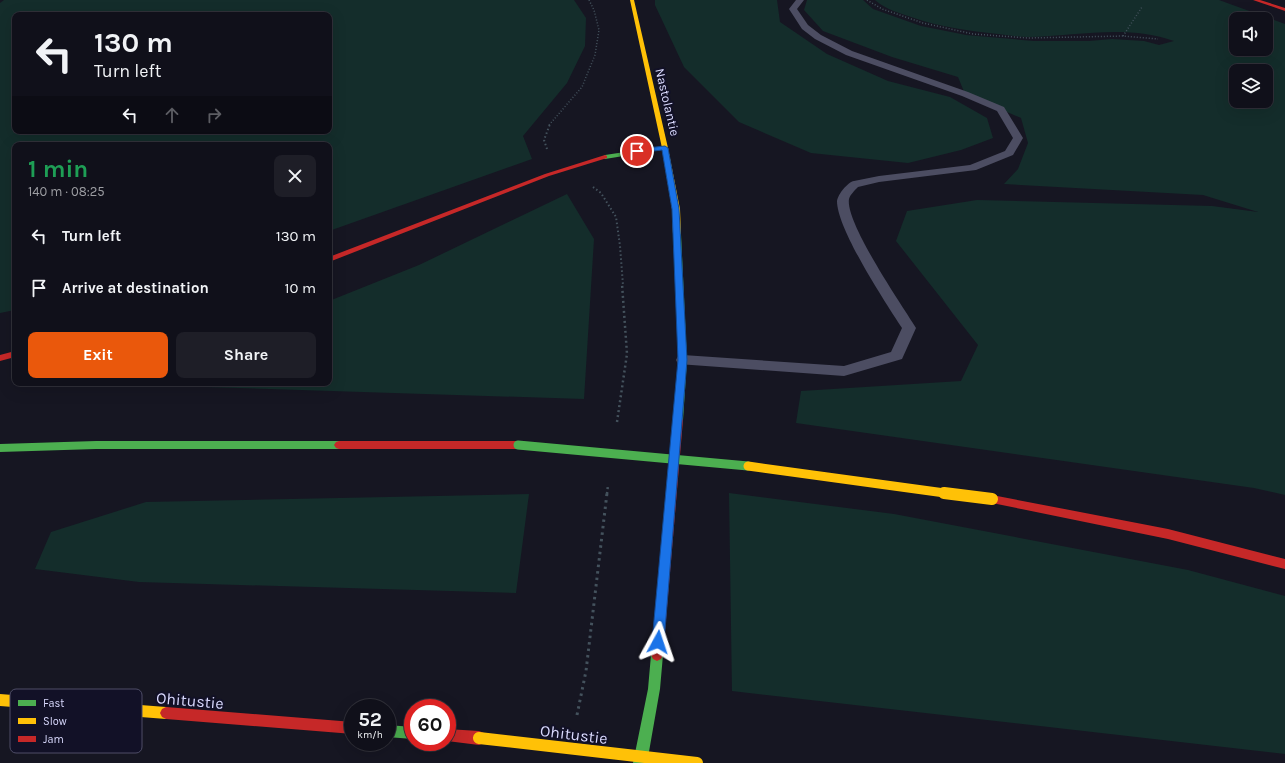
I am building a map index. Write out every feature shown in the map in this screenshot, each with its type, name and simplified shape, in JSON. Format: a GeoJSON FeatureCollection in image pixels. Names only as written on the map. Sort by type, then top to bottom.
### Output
{"type":"FeatureCollection","features":[{"type":"Feature","properties":{"kind":"main road","name":"Nastolantie"},"geometry":{"type":"LineString","coordinates":[[632,0],[665,148],[676,209],[683,360],[654,690],[654,734]]}},
{"type":"Feature","properties":{"kind":"main road"},"geometry":{"type":"LineString","coordinates":[[1255,0],[1285,10]]}},
{"type":"Feature","properties":{"kind":"main road"},"geometry":{"type":"LineString","coordinates":[[332,259],[547,175],[604,157],[665,148]]}},
{"type":"Feature","properties":{"kind":"main road"},"geometry":{"type":"LineString","coordinates":[[0,358],[12,355]]}},
{"type":"Feature","properties":{"kind":"main road"},"geometry":{"type":"LineString","coordinates":[[0,448],[96,445],[518,445],[766,468],[992,499],[1168,534],[1285,564]]}},
{"type":"Feature","properties":{"kind":"main road","name":"Nastolantie"},"geometry":{"type":"LineString","coordinates":[[640,763],[654,690]]}},
{"type":"Feature","properties":{"kind":"main road","name":"Ohitustie"},"geometry":{"type":"LineString","coordinates":[[0,700],[10,701]]}},
{"type":"Feature","properties":{"kind":"main road","name":"Ohitustie"},"geometry":{"type":"LineString","coordinates":[[142,711],[344,727]]}},
{"type":"Feature","properties":{"kind":"main road","name":"Ohitustie"},"geometry":{"type":"LineString","coordinates":[[456,736],[697,763]]}},
{"type":"Feature","properties":{"kind":"main road"},"geometry":{"type":"LineString","coordinates":[[654,748],[655,763]]}},
{"type":"Feature","properties":{"kind":"lane"},"geometry":{"type":"LineString","coordinates":[[683,360],[844,371],[897,356],[909,328],[876,277],[844,212],[844,199],[854,184],[880,179],[972,168],[1009,153],[1018,138],[1001,109],[850,53],[818,37],[805,27],[793,9],[800,0]]}},
{"type":"Feature","properties":{"kind":"path"},"geometry":{"type":"LineString","coordinates":[[548,152],[544,140],[548,126],[582,87],[595,56],[599,30],[594,10],[589,0]]}},
{"type":"Feature","properties":{"kind":"path"},"geometry":{"type":"LineString","coordinates":[[867,0],[882,9],[922,23],[973,34],[1028,38],[1122,36],[1158,39]]}},
{"type":"Feature","properties":{"kind":"path"},"geometry":{"type":"LineString","coordinates":[[1122,36],[1142,7]]}},
{"type":"Feature","properties":{"kind":"green space"},"geometry":{"type":"Polygon","coordinates":[[[4,0],[574,0],[586,18],[585,46],[567,83],[523,136],[532,159],[332,230],[332,142],[12,142],[12,311],[0,313],[0,3],[4,0]]]}},
{"type":"Feature","properties":{"kind":"green space"},"geometry":{"type":"Polygon","coordinates":[[[655,0],[777,0],[780,22],[827,54],[888,81],[950,97],[987,118],[993,138],[961,150],[908,163],[811,153],[739,122],[684,67],[655,5],[655,0]]]}},
{"type":"Feature","properties":{"kind":"green space"},"geometry":{"type":"Polygon","coordinates":[[[807,0],[863,0],[873,9],[921,26],[966,35],[1034,41],[1089,41],[1112,39],[1144,41],[1159,45],[1174,41],[1139,33],[1120,32],[1028,37],[976,32],[924,21],[898,13],[888,9],[875,0],[1219,0],[1252,12],[1229,12],[1229,56],[1273,56],[1273,20],[1285,24],[1285,495],[1254,488],[796,423],[801,391],[961,381],[978,345],[896,241],[907,211],[977,200],[1212,206],[1258,212],[1203,195],[1004,184],[1018,169],[1028,143],[1021,118],[965,94],[958,77],[892,57],[823,31],[804,10],[807,0]]]}},
{"type":"Feature","properties":{"kind":"green space"},"geometry":{"type":"Polygon","coordinates":[[[567,194],[594,239],[584,399],[195,386],[332,386],[332,300],[419,265],[567,194]]]}},
{"type":"Feature","properties":{"kind":"green space"},"geometry":{"type":"Polygon","coordinates":[[[729,493],[894,514],[1188,570],[1285,596],[1285,754],[732,691],[729,493]]]}},
{"type":"Feature","properties":{"kind":"green space"},"geometry":{"type":"Polygon","coordinates":[[[529,494],[516,593],[139,582],[35,569],[51,532],[146,502],[529,494]]]}},
{"type":"Feature","properties":{"kind":"traffic: fast"},"geometry":{"type":"LineString","coordinates":[[605,157],[665,148]]}},
{"type":"Feature","properties":{"kind":"traffic: fast"},"geometry":{"type":"LineString","coordinates":[[677,234],[683,360],[678,420]]}},
{"type":"Feature","properties":{"kind":"traffic: fast"},"geometry":{"type":"LineString","coordinates":[[0,448],[96,445],[339,445]]}},
{"type":"Feature","properties":{"kind":"traffic: fast"},"geometry":{"type":"LineString","coordinates":[[518,445],[748,466]]}},
{"type":"Feature","properties":{"kind":"traffic: fast"},"geometry":{"type":"LineString","coordinates":[[640,763],[654,689],[657,655]]}},
{"type":"Feature","properties":{"kind":"traffic: fast"},"geometry":{"type":"LineString","coordinates":[[396,732],[404,732]]}},
{"type":"Feature","properties":{"kind":"traffic: slow"},"geometry":{"type":"LineString","coordinates":[[632,0],[665,148],[676,209],[677,234]]}},
{"type":"Feature","properties":{"kind":"traffic: slow"},"geometry":{"type":"LineString","coordinates":[[748,466],[992,499]]}},
{"type":"Feature","properties":{"kind":"traffic: slow"},"geometry":{"type":"LineString","coordinates":[[0,700],[10,701]]}},
{"type":"Feature","properties":{"kind":"traffic: slow"},"geometry":{"type":"LineString","coordinates":[[142,711],[166,713]]}},
{"type":"Feature","properties":{"kind":"traffic: slow"},"geometry":{"type":"LineString","coordinates":[[479,738],[697,763]]}},
{"type":"Feature","properties":{"kind":"traffic: jam"},"geometry":{"type":"LineString","coordinates":[[1255,0],[1285,10]]}},
{"type":"Feature","properties":{"kind":"traffic: jam"},"geometry":{"type":"LineString","coordinates":[[332,259],[547,175],[605,157]]}},
{"type":"Feature","properties":{"kind":"traffic: jam"},"geometry":{"type":"LineString","coordinates":[[0,358],[12,355]]}},
{"type":"Feature","properties":{"kind":"traffic: jam"},"geometry":{"type":"LineString","coordinates":[[657,655],[678,420]]}},
{"type":"Feature","properties":{"kind":"traffic: jam"},"geometry":{"type":"LineString","coordinates":[[339,445],[518,445]]}},
{"type":"Feature","properties":{"kind":"traffic: jam"},"geometry":{"type":"LineString","coordinates":[[992,499],[1168,534],[1285,564]]}},
{"type":"Feature","properties":{"kind":"traffic: jam"},"geometry":{"type":"LineString","coordinates":[[166,713],[344,727]]}},
{"type":"Feature","properties":{"kind":"traffic: jam"},"geometry":{"type":"LineString","coordinates":[[456,736],[479,738]]}},
{"type":"Feature","properties":{"kind":"route"},"geometry":{"type":"LineString","coordinates":[[637,151],[665,148],[676,209],[683,360],[658,642]]}}]}
